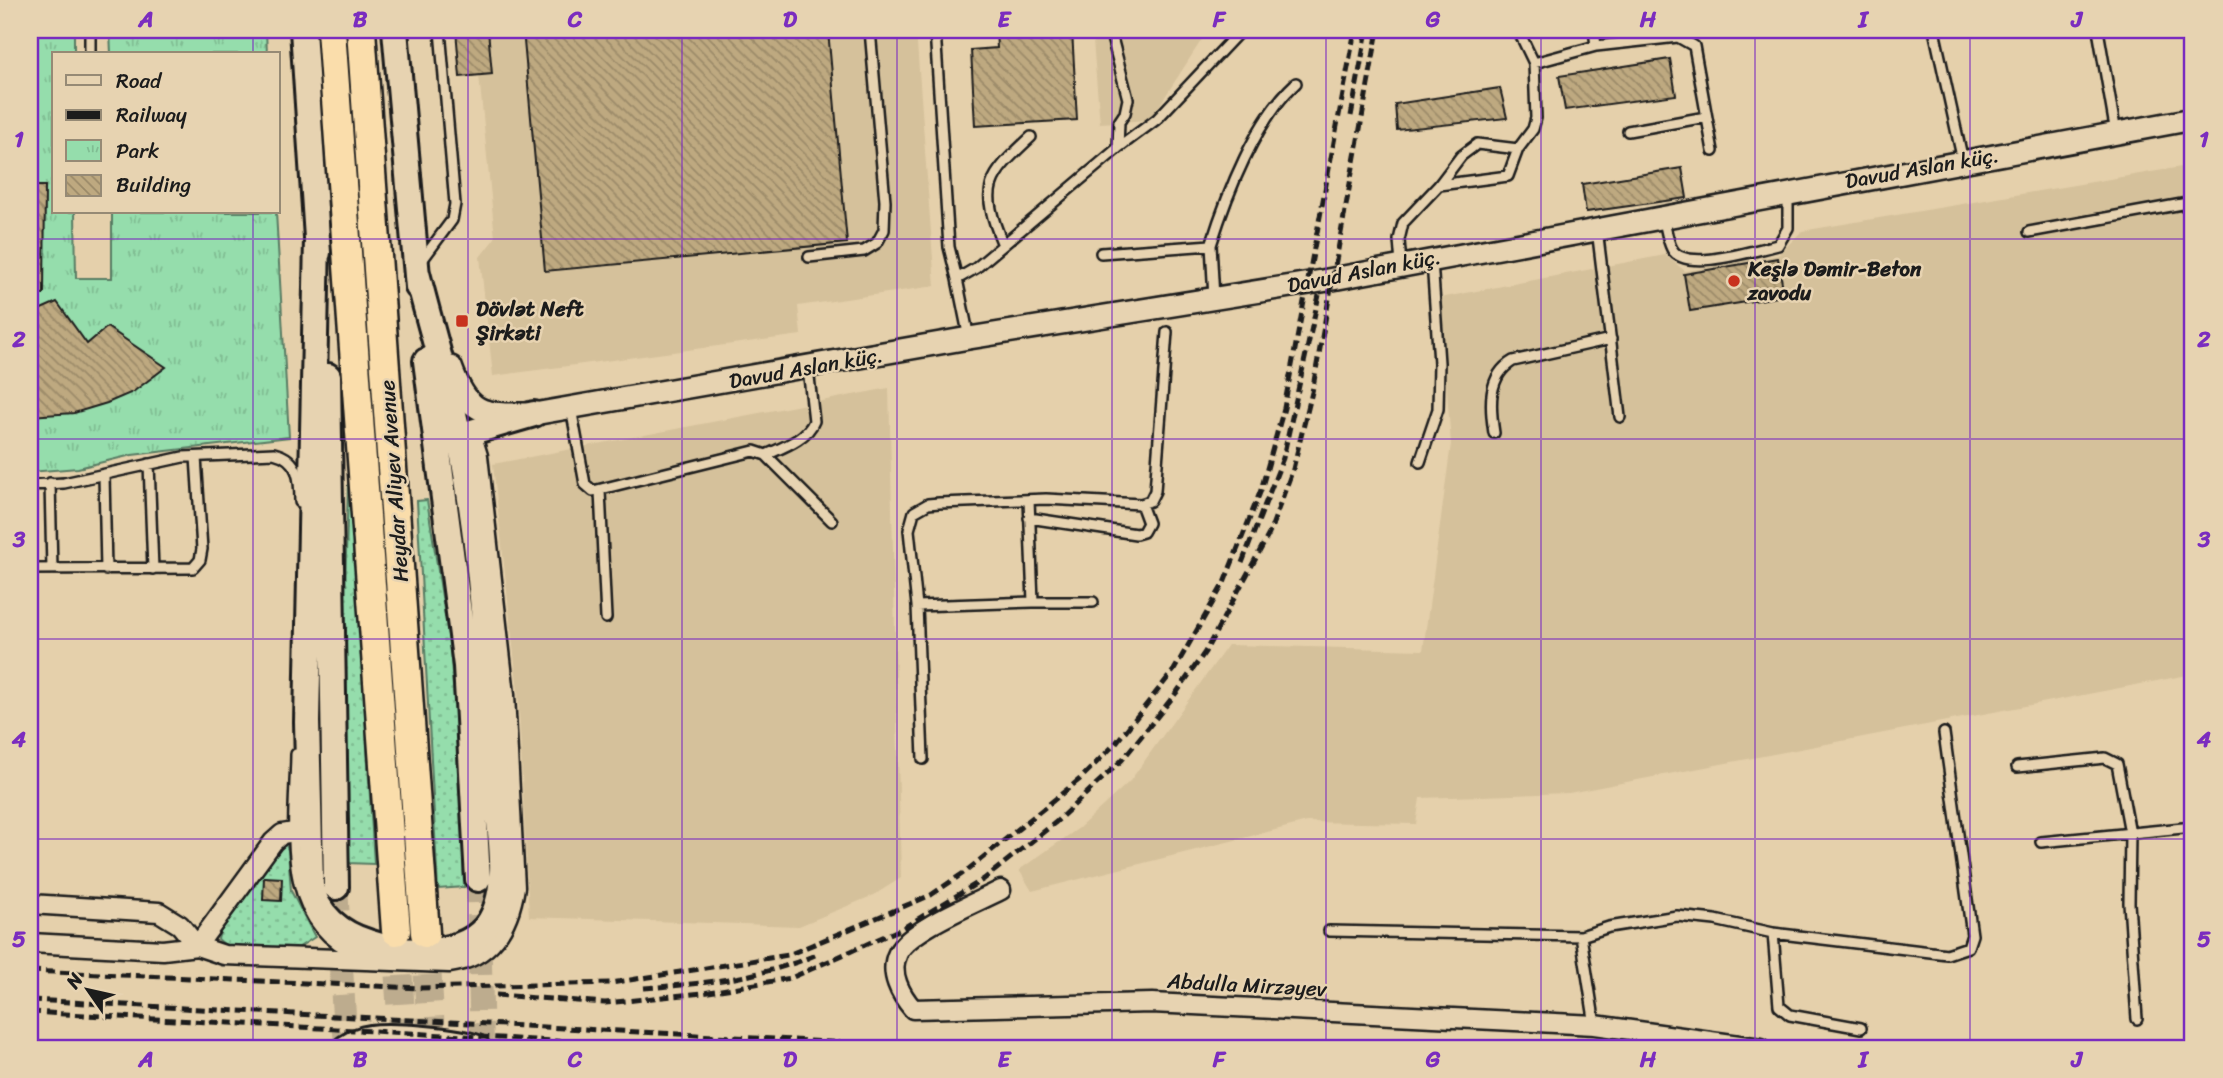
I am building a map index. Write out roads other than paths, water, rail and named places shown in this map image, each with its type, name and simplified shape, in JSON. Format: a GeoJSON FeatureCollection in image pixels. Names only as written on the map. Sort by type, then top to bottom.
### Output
{"type":"FeatureCollection","features":[{"type":"Feature","properties":{"kind":"highway","name":"Heydar Aliyev Avenue"},"geometry":{"type":"LineString","coordinates":[[331,30],[396,931]]}},
{"type":"Feature","properties":{"kind":"highway","name":"Heydar Aliyev Avenue"},"geometry":{"type":"LineString","coordinates":[[361,30],[425,933]]}},
{"type":"Feature","properties":{"kind":"main road"},"geometry":{"type":"LineString","coordinates":[[395,30],[417,270],[466,666],[478,879]]}},
{"type":"Feature","properties":{"kind":"main road"},"geometry":{"type":"LineString","coordinates":[[301,34],[331,410],[336,887]]}},
{"type":"Feature","properties":{"kind":"main road"},"geometry":{"type":"LineString","coordinates":[[317,239],[301,830],[316,902],[330,920],[359,939],[387,947],[435,950],[460,947],[484,929],[498,902],[500,867],[488,661],[467,480],[417,270]]}},
{"type":"Feature","properties":{"kind":"main road"},"geometry":{"type":"LineString","coordinates":[[442,486],[443,447],[458,436],[534,414]]}},
{"type":"Feature","properties":{"kind":"main road"},"geometry":{"type":"LineString","coordinates":[[346,1048],[356,1041],[374,1037],[456,1042],[477,1048]]}},
{"type":"Feature","properties":{"kind":"street","name":"Davud Aslan küç."},"geometry":{"type":"LineString","coordinates":[[417,270],[465,399],[485,412],[534,414],[1214,298],[2193,119]]}},
{"type":"Feature","properties":{"kind":"street"},"geometry":{"type":"LineString","coordinates":[[30,943],[179,950],[197,946],[224,955],[449,963],[471,958],[498,937],[513,901],[514,867],[505,695],[480,469],[474,443],[458,436]]}},
{"type":"Feature","properties":{"kind":"street"},"geometry":{"type":"LineString","coordinates":[[197,946],[272,842],[282,834],[301,830]]}},
{"type":"Feature","properties":{"kind":"street","name":"Abdulla Mirzəyev"},"geometry":{"type":"LineString","coordinates":[[1001,890],[912,937],[897,954],[895,974],[900,993],[913,1009],[1153,1003],[1595,1025],[1761,1048]]}},
{"type":"Feature","properties":{"kind":"street"},"geometry":{"type":"LineString","coordinates":[[30,904],[159,912],[180,925],[197,946]]}},
{"type":"Feature","properties":{"kind":"lane"},"geometry":{"type":"LineString","coordinates":[[90,30],[90,52]]}},
{"type":"Feature","properties":{"kind":"lane"},"geometry":{"type":"LineString","coordinates":[[417,270],[455,212],[440,30]]}},
{"type":"Feature","properties":{"kind":"lane"},"geometry":{"type":"LineString","coordinates":[[809,257],[864,251],[877,243],[884,230],[885,201],[870,30]]}},
{"type":"Feature","properties":{"kind":"lane"},"geometry":{"type":"LineString","coordinates":[[935,30],[949,247],[969,338]]}},
{"type":"Feature","properties":{"kind":"lane"},"geometry":{"type":"LineString","coordinates":[[1110,30],[1128,99],[1125,113],[1119,122],[1118,148]]}},
{"type":"Feature","properties":{"kind":"lane"},"geometry":{"type":"LineString","coordinates":[[957,279],[1003,245],[1172,105],[1241,30]]}},
{"type":"Feature","properties":{"kind":"lane"},"geometry":{"type":"LineString","coordinates":[[1439,185],[1504,178],[1512,171],[1518,149],[1533,129],[1536,118],[1534,63],[1517,30]]}},
{"type":"Feature","properties":{"kind":"lane"},"geometry":{"type":"LineString","coordinates":[[1594,30],[1596,46]]}},
{"type":"Feature","properties":{"kind":"lane"},"geometry":{"type":"LineString","coordinates":[[1934,30],[1963,161]]}},
{"type":"Feature","properties":{"kind":"lane"},"geometry":{"type":"LineString","coordinates":[[2098,30],[2116,133]]}},
{"type":"Feature","properties":{"kind":"lane"},"geometry":{"type":"LineString","coordinates":[[1534,63],[1596,46],[1678,37],[1687,40],[1694,46],[1713,151]]}},
{"type":"Feature","properties":{"kind":"lane"},"geometry":{"type":"LineString","coordinates":[[1214,298],[1211,245],[1256,135],[1278,101],[1296,83]]}},
{"type":"Feature","properties":{"kind":"lane"},"geometry":{"type":"LineString","coordinates":[[1628,131],[1706,117]]}},
{"type":"Feature","properties":{"kind":"lane"},"geometry":{"type":"LineString","coordinates":[[1003,245],[990,213],[993,180],[996,169],[1031,137]]}},
{"type":"Feature","properties":{"kind":"lane"},"geometry":{"type":"LineString","coordinates":[[1401,264],[1399,240],[1403,223],[1439,185],[1461,156],[1477,144],[1518,149]]}},
{"type":"Feature","properties":{"kind":"lane"},"geometry":{"type":"LineString","coordinates":[[1663,215],[1672,249],[1679,257],[1698,261],[1778,245],[1788,228],[1788,192]]}},
{"type":"Feature","properties":{"kind":"lane"},"geometry":{"type":"LineString","coordinates":[[2029,232],[2193,202]]}},
{"type":"Feature","properties":{"kind":"lane"},"geometry":{"type":"LineString","coordinates":[[1597,228],[1620,417]]}},
{"type":"Feature","properties":{"kind":"lane"},"geometry":{"type":"LineString","coordinates":[[1101,253],[1211,245]]}},
{"type":"Feature","properties":{"kind":"lane"},"geometry":{"type":"LineString","coordinates":[[1420,463],[1438,409],[1439,363],[1432,259]]}},
{"type":"Feature","properties":{"kind":"lane"},"geometry":{"type":"LineString","coordinates":[[923,759],[917,606],[909,530],[917,508],[939,503],[1029,500],[1150,501],[1156,491],[1167,332]]}},
{"type":"Feature","properties":{"kind":"lane"},"geometry":{"type":"LineString","coordinates":[[1494,433],[1490,404],[1498,376],[1505,366],[1513,361],[1611,339]]}},
{"type":"Feature","properties":{"kind":"lane"},"geometry":{"type":"LineString","coordinates":[[766,455],[800,438],[812,427],[814,421],[808,368]]}},
{"type":"Feature","properties":{"kind":"lane"},"geometry":{"type":"LineString","coordinates":[[571,408],[585,484],[593,491],[740,452],[754,451],[766,455],[832,521]]}},
{"type":"Feature","properties":{"kind":"lane"},"geometry":{"type":"LineString","coordinates":[[30,485],[104,475],[149,464],[196,457],[274,453],[284,455],[298,471],[299,509]]}},
{"type":"Feature","properties":{"kind":"lane"},"geometry":{"type":"LineString","coordinates":[[30,569],[193,568],[200,560],[196,457]]}},
{"type":"Feature","properties":{"kind":"lane"},"geometry":{"type":"LineString","coordinates":[[149,464],[153,569]]}},
{"type":"Feature","properties":{"kind":"lane"},"geometry":{"type":"LineString","coordinates":[[104,475],[106,570]]}},
{"type":"Feature","properties":{"kind":"lane"},"geometry":{"type":"LineString","coordinates":[[50,484],[52,569]]}},
{"type":"Feature","properties":{"kind":"lane"},"geometry":{"type":"LineString","coordinates":[[600,491],[606,618]]}},
{"type":"Feature","properties":{"kind":"lane"},"geometry":{"type":"LineString","coordinates":[[1029,500],[1033,602]]}},
{"type":"Feature","properties":{"kind":"lane"},"geometry":{"type":"LineString","coordinates":[[1029,517],[1136,534],[1143,532],[1148,523],[1141,503]]}},
{"type":"Feature","properties":{"kind":"lane"},"geometry":{"type":"LineString","coordinates":[[917,606],[1093,602]]}},
{"type":"Feature","properties":{"kind":"lane"},"geometry":{"type":"LineString","coordinates":[[298,633],[301,830],[299,890],[311,918],[335,943],[352,953],[377,960]]}},
{"type":"Feature","properties":{"kind":"lane"},"geometry":{"type":"LineString","coordinates":[[1329,931],[1581,936],[1609,927],[1677,916],[1715,920],[1773,933],[1947,954],[1968,947],[1972,935],[1944,733]]}},
{"type":"Feature","properties":{"kind":"lane"},"geometry":{"type":"LineString","coordinates":[[2017,767],[2113,759],[2117,764],[2130,833],[2129,902],[2137,1019]]}},
{"type":"Feature","properties":{"kind":"lane"},"geometry":{"type":"LineString","coordinates":[[2041,842],[2193,827]]}},
{"type":"Feature","properties":{"kind":"lane"},"geometry":{"type":"LineString","coordinates":[[1773,933],[1779,1006],[1790,1016],[1861,1028]]}},
{"type":"Feature","properties":{"kind":"lane"},"geometry":{"type":"LineString","coordinates":[[1581,936],[1595,1025]]}},
{"type":"Feature","properties":{"kind":"tunnel"},"geometry":{"type":"LineString","coordinates":[[478,879],[482,1048]]}},
{"type":"Feature","properties":{"kind":"tunnel"},"geometry":{"type":"LineString","coordinates":[[336,887],[346,1048]]}},
{"type":"Feature","properties":{"kind":"tunnel"},"geometry":{"type":"LineString","coordinates":[[425,933],[432,1048]]}},
{"type":"Feature","properties":{"kind":"tunnel"},"geometry":{"type":"LineString","coordinates":[[396,934],[403,1048]]}},
{"type":"Feature","properties":{"kind":"railway"},"geometry":{"type":"LineString","coordinates":[[30,971],[419,988],[611,983],[788,955],[931,895],[965,872],[1080,779],[1115,744],[1174,670],[1224,583],[1261,490],[1284,408],[1355,30]]}},
{"type":"Feature","properties":{"kind":"railway"},"geometry":{"type":"LineString","coordinates":[[1351,116],[1367,30]]}},
{"type":"Feature","properties":{"kind":"railway"},"geometry":{"type":"LineString","coordinates":[[496,995],[605,1003],[703,993],[791,978],[903,928],[984,879],[1056,822],[1122,760],[1177,692],[1205,652],[1269,534],[1293,469],[1312,392],[1378,30]]}},
{"type":"Feature","properties":{"kind":"railway"},"geometry":{"type":"LineString","coordinates":[[1242,563],[1283,458],[1319,295]]}},
{"type":"Feature","properties":{"kind":"railway"},"geometry":{"type":"LineString","coordinates":[[644,988],[709,982],[753,974],[815,955]]}},
{"type":"Feature","properties":{"kind":"railway"},"geometry":{"type":"LineString","coordinates":[[30,1000],[944,1048]]}},
{"type":"Feature","properties":{"kind":"railway"},"geometry":{"type":"LineString","coordinates":[[30,1012],[679,1048]]}},
{"type":"Feature","properties":{"kind":"place","name":"Keşlə Dəmir-Beton zavodu"},"geometry":{"type":"Point","coordinates":[1734,281]}},
{"type":"Feature","properties":{"kind":"place","name":"Dövlət Neft Şirkəti"},"geometry":{"type":"Point","coordinates":[462,321]}}]}
